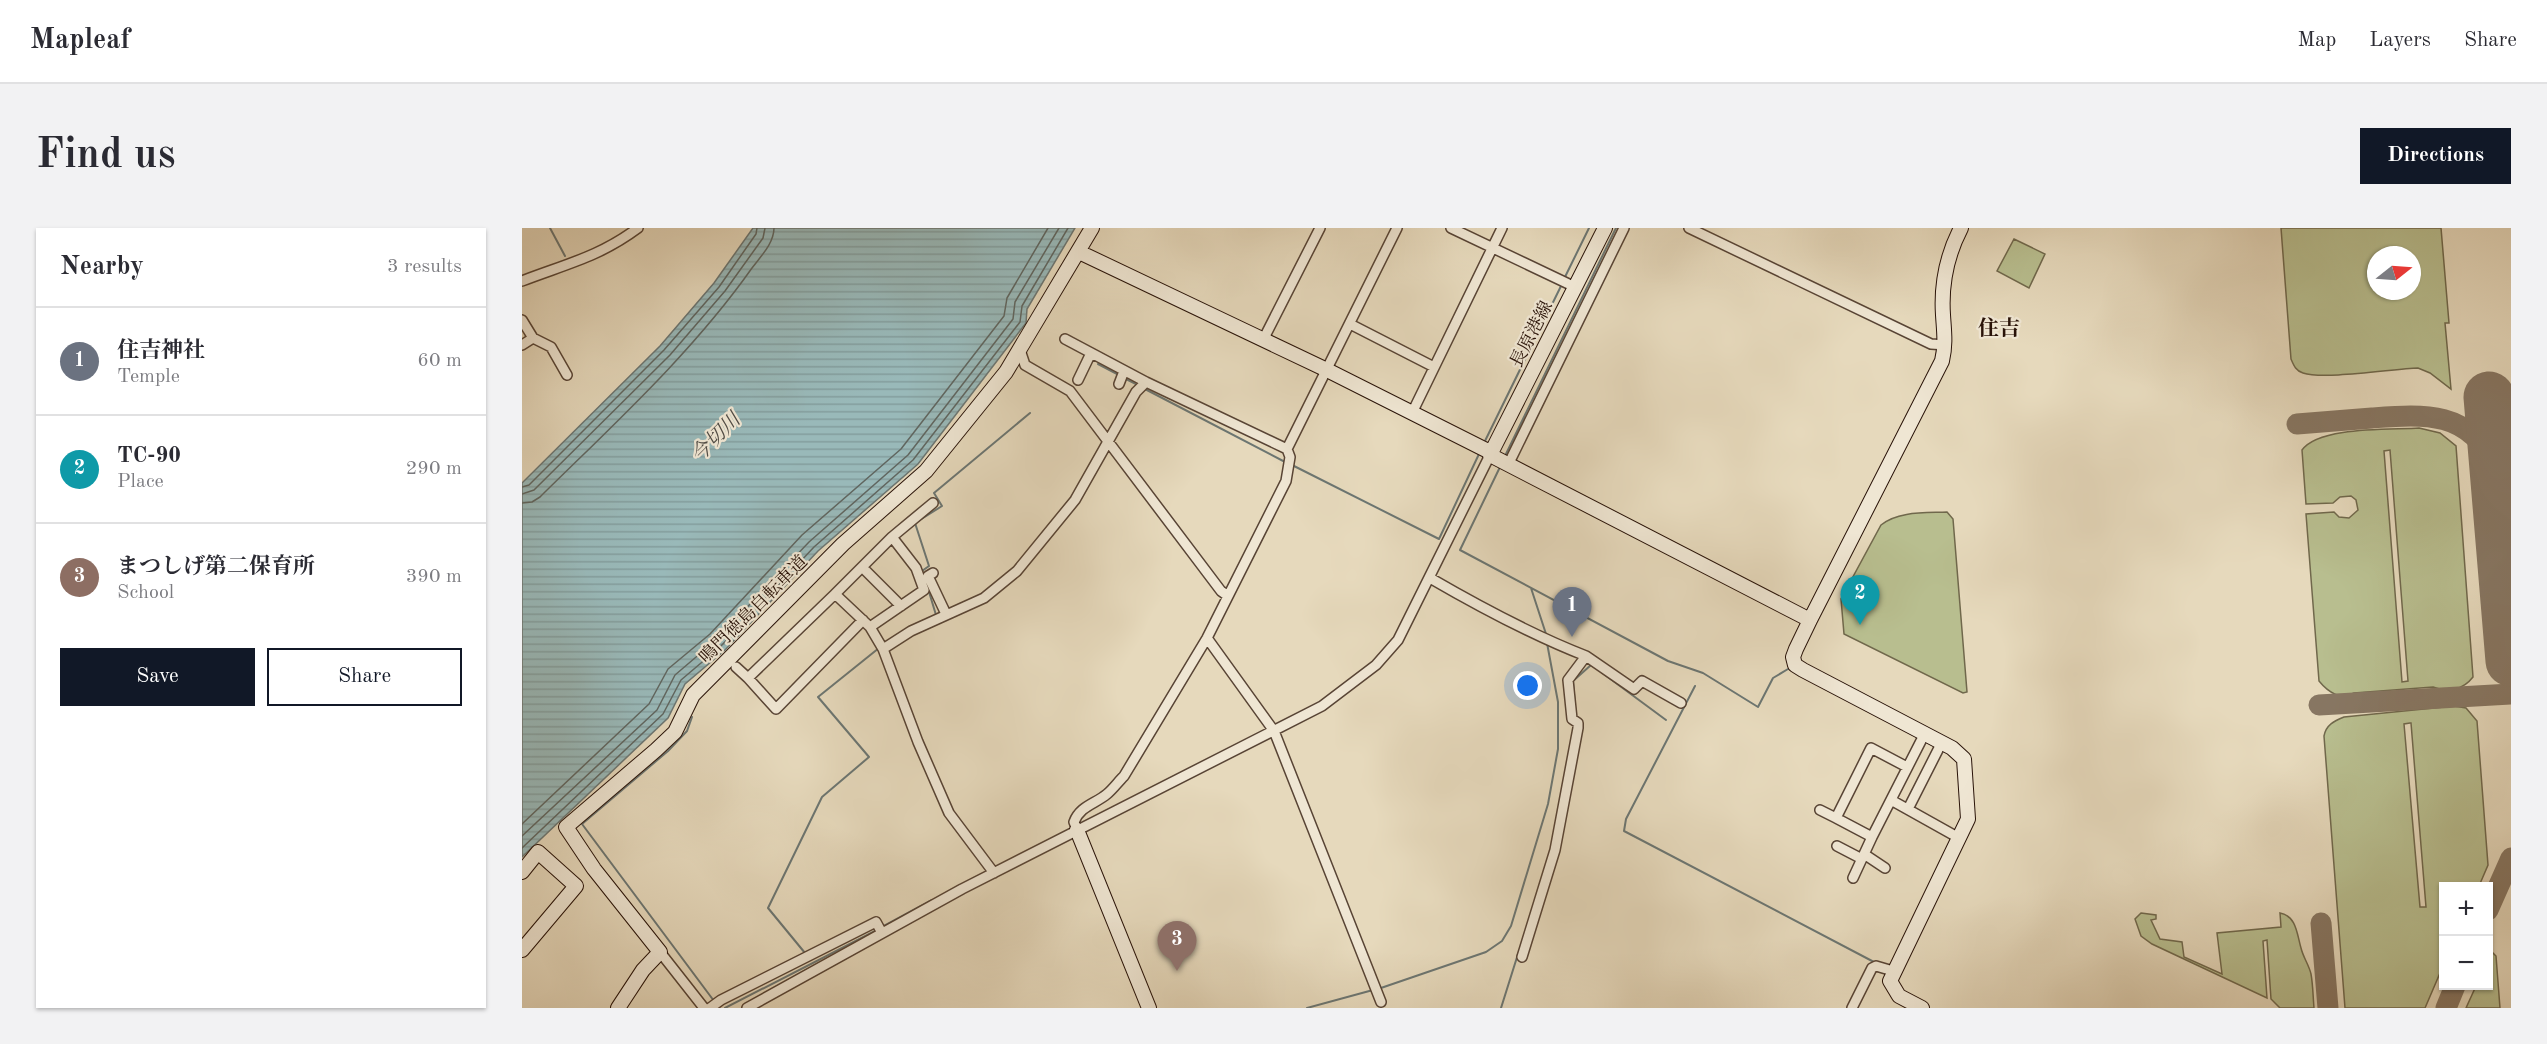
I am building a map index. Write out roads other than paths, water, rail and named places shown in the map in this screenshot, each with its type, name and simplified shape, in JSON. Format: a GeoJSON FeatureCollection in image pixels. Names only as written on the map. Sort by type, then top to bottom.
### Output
{"type":"FeatureCollection","features":[{"type":"Feature","properties":{"kind":"street"},"geometry":{"type":"LineString","coordinates":[[522,280],[590,258],[615,245],[638,228]]}},
{"type":"Feature","properties":{"kind":"street","name":"鳴門徳島自転車道"},"geometry":{"type":"LineString","coordinates":[[660,952],[594,869],[566,827],[657,750],[675,732],[693,695],[843,544],[926,471],[1006,372],[1092,228]]}},
{"type":"Feature","properties":{"kind":"street"},"geometry":{"type":"LineString","coordinates":[[1263,340],[1320,228]]}},
{"type":"Feature","properties":{"kind":"street"},"geometry":{"type":"LineString","coordinates":[[1287,449],[1397,228]]}},
{"type":"Feature","properties":{"kind":"street"},"geometry":{"type":"LineString","coordinates":[[1451,228],[1575,287]]}},
{"type":"Feature","properties":{"kind":"street"},"geometry":{"type":"LineString","coordinates":[[1412,413],[1502,228]]}},
{"type":"Feature","properties":{"kind":"street","name":"長原港線"},"geometry":{"type":"LineString","coordinates":[[1491,454],[1605,228]]}},
{"type":"Feature","properties":{"kind":"street"},"geometry":{"type":"LineString","coordinates":[[1508,465],[1624,228]]}},
{"type":"Feature","properties":{"kind":"street"},"geometry":{"type":"LineString","coordinates":[[1689,228],[1931,344],[1946,345]]}},
{"type":"Feature","properties":{"kind":"street"},"geometry":{"type":"LineString","coordinates":[[1922,1008],[1899,996],[1890,981],[1968,819],[1964,759],[1962,755],[1925,733],[1795,665],[1793,657],[1942,361],[1946,345],[1943,314],[1944,280],[1957,229]]}},
{"type":"Feature","properties":{"kind":"street"},"geometry":{"type":"LineString","coordinates":[[1079,252],[1327,370],[1810,620]]}},
{"type":"Feature","properties":{"kind":"street"},"geometry":{"type":"LineString","coordinates":[[522,320],[533,338],[551,348],[567,375]]}},
{"type":"Feature","properties":{"kind":"street"},"geometry":{"type":"LineString","coordinates":[[1350,324],[1434,367]]}},
{"type":"Feature","properties":{"kind":"street"},"geometry":{"type":"LineString","coordinates":[[522,345],[533,338]]}},
{"type":"Feature","properties":{"kind":"street"},"geometry":{"type":"LineString","coordinates":[[1065,339],[1146,382],[1287,449],[1290,457],[1286,481],[1207,638],[1124,776],[1106,794],[1080,810],[1074,822],[1149,1008]]}},
{"type":"Feature","properties":{"kind":"street"},"geometry":{"type":"LineString","coordinates":[[1020,350],[1025,365],[1070,391],[1221,591],[1228,596]]}},
{"type":"Feature","properties":{"kind":"street"},"geometry":{"type":"LineString","coordinates":[[1078,380],[1091,353]]}},
{"type":"Feature","properties":{"kind":"street"},"geometry":{"type":"LineString","coordinates":[[1119,384],[1124,371]]}},
{"type":"Feature","properties":{"kind":"street"},"geometry":{"type":"LineString","coordinates":[[883,649],[911,631],[984,598],[1017,571],[1075,500],[1136,392],[1146,382]]}},
{"type":"Feature","properties":{"kind":"street"},"geometry":{"type":"LineString","coordinates":[[747,1008],[994,873],[1322,706],[1376,665],[1398,640],[1491,454]]}},
{"type":"Feature","properties":{"kind":"street"},"geometry":{"type":"LineString","coordinates":[[748,678],[892,537],[933,502]]}},
{"type":"Feature","properties":{"kind":"street"},"geometry":{"type":"LineString","coordinates":[[870,627],[924,591],[916,568],[892,537]]}},
{"type":"Feature","properties":{"kind":"street"},"geometry":{"type":"LineString","coordinates":[[862,567],[901,606]]}},
{"type":"Feature","properties":{"kind":"street"},"geometry":{"type":"LineString","coordinates":[[933,573],[928,576],[946,614]]}},
{"type":"Feature","properties":{"kind":"street"},"geometry":{"type":"LineString","coordinates":[[1430,578],[1478,606],[1586,656],[1634,689],[1642,681],[1681,703]]}},
{"type":"Feature","properties":{"kind":"street"},"geometry":{"type":"LineString","coordinates":[[835,594],[870,627],[883,649],[918,742],[949,813],[994,873]]}},
{"type":"Feature","properties":{"kind":"street"},"geometry":{"type":"LineString","coordinates":[[776,709],[863,620]]}},
{"type":"Feature","properties":{"kind":"street"},"geometry":{"type":"LineString","coordinates":[[1207,638],[1274,731],[1381,1002]]}},
{"type":"Feature","properties":{"kind":"street"},"geometry":{"type":"LineString","coordinates":[[1522,957],[1555,850],[1578,728],[1578,723],[1572,719],[1568,680],[1586,656]]}},
{"type":"Feature","properties":{"kind":"street"},"geometry":{"type":"LineString","coordinates":[[736,667],[783,716]]}},
{"type":"Feature","properties":{"kind":"street"},"geometry":{"type":"LineString","coordinates":[[1853,878],[1925,733]]}},
{"type":"Feature","properties":{"kind":"street"},"geometry":{"type":"LineString","coordinates":[[1908,809],[1941,742]]}},
{"type":"Feature","properties":{"kind":"street"},"geometry":{"type":"LineString","coordinates":[[1836,818],[1871,748],[1907,767]]}},
{"type":"Feature","properties":{"kind":"street"},"geometry":{"type":"LineString","coordinates":[[1891,800],[1959,838]]}},
{"type":"Feature","properties":{"kind":"street"},"geometry":{"type":"LineString","coordinates":[[1820,810],[1872,837]]}},
{"type":"Feature","properties":{"kind":"street"},"geometry":{"type":"LineString","coordinates":[[1837,846],[1885,868]]}},
{"type":"Feature","properties":{"kind":"street"},"geometry":{"type":"LineString","coordinates":[[522,872],[538,852],[576,886],[522,950]]}},
{"type":"Feature","properties":{"kind":"street"},"geometry":{"type":"LineString","coordinates":[[710,1008],[721,1000],[876,922],[882,933]]}},
{"type":"Feature","properties":{"kind":"street"},"geometry":{"type":"LineString","coordinates":[[618,1008],[643,970],[660,952],[704,1008]]}},
{"type":"Feature","properties":{"kind":"street"},"geometry":{"type":"LineString","coordinates":[[1852,1008],[1872,968],[1876,966],[1893,971]]}},
{"type":"Feature","properties":{"kind":"water","name":"今切川"},"geometry":{"type":"Polygon","coordinates":[[[753,228],[1075,228],[1027,309],[1026,323],[918,464],[818,551],[725,650],[685,684],[668,718],[522,857],[522,483],[660,346],[714,283],[753,228]]]}},
{"type":"Feature","properties":{"kind":"waterway"},"geometry":{"type":"LineString","coordinates":[[550,228],[565,256]]}},
{"type":"Feature","properties":{"kind":"waterway"},"geometry":{"type":"LineString","coordinates":[[1564,279],[1589,228]]}},
{"type":"Feature","properties":{"kind":"waterway"},"geometry":{"type":"LineString","coordinates":[[1505,456],[1616,228]]}},
{"type":"Feature","properties":{"kind":"waterway"},"geometry":{"type":"LineString","coordinates":[[1484,443],[1562,284]]}},
{"type":"Feature","properties":{"kind":"waterway"},"geometry":{"type":"LineString","coordinates":[[1098,364],[1119,375]]}},
{"type":"Feature","properties":{"kind":"waterway"},"geometry":{"type":"LineString","coordinates":[[1124,378],[1138,385]]}},
{"type":"Feature","properties":{"kind":"waterway"},"geometry":{"type":"LineString","coordinates":[[1143,388],[1287,463]]}},
{"type":"Feature","properties":{"kind":"waterway"},"geometry":{"type":"LineString","coordinates":[[924,576],[922,571],[929,566],[915,523],[942,506],[934,493],[1030,413]]}},
{"type":"Feature","properties":{"kind":"waterway"},"geometry":{"type":"LineString","coordinates":[[1292,465],[1439,539],[1479,454]]}},
{"type":"Feature","properties":{"kind":"waterway"},"geometry":{"type":"LineString","coordinates":[[1500,467],[1460,550],[1668,661],[1703,673],[1758,707],[1773,678],[1788,669]]}},
{"type":"Feature","properties":{"kind":"waterway"},"geometry":{"type":"LineString","coordinates":[[926,582],[936,615]]}},
{"type":"Feature","properties":{"kind":"waterway"},"geometry":{"type":"LineString","coordinates":[[1531,588],[1546,634]]}},
{"type":"Feature","properties":{"kind":"waterway"},"geometry":{"type":"LineString","coordinates":[[1378,989],[1486,952],[1502,941],[1511,926],[1548,804],[1558,749],[1558,702],[1547,643]]}},
{"type":"Feature","properties":{"kind":"waterway"},"geometry":{"type":"LineString","coordinates":[[805,953],[768,908],[822,797],[869,757],[818,697],[879,648]]}},
{"type":"Feature","properties":{"kind":"waterway"},"geometry":{"type":"LineString","coordinates":[[1576,719],[1573,681],[1591,665]]}},
{"type":"Feature","properties":{"kind":"waterway"},"geometry":{"type":"LineString","coordinates":[[1601,672],[1666,720]]}},
{"type":"Feature","properties":{"kind":"waterway"},"geometry":{"type":"LineString","coordinates":[[1695,686],[1626,819],[1624,831],[1874,962]]}},
{"type":"Feature","properties":{"kind":"waterway"},"geometry":{"type":"LineString","coordinates":[[692,717],[687,731],[668,751],[582,824],[714,1001]]}},
{"type":"Feature","properties":{"kind":"waterway"},"geometry":{"type":"LineString","coordinates":[[882,927],[932,900]]}},
{"type":"Feature","properties":{"kind":"waterway"},"geometry":{"type":"LineString","coordinates":[[725,1008],[877,930]]}},
{"type":"Feature","properties":{"kind":"waterway"},"geometry":{"type":"LineString","coordinates":[[1501,1008],[1518,954]]}},
{"type":"Feature","properties":{"kind":"waterway"},"geometry":{"type":"LineString","coordinates":[[1307,1008],[1373,990]]}},
{"type":"Feature","properties":{"kind":"place","name":"TC-90"},"geometry":{"type":"Point","coordinates":[1860,625]}},
{"type":"Feature","properties":{"kind":"place","name":"住吉神社"},"geometry":{"type":"Point","coordinates":[1572,637]}},
{"type":"Feature","properties":{"kind":"place","name":"まつしげ第二保育所"},"geometry":{"type":"Point","coordinates":[1177,971]}},
{"type":"Feature","properties":{"kind":"district","name":"住吉"},"geometry":{"type":"Point","coordinates":[1999,328]}}]}
